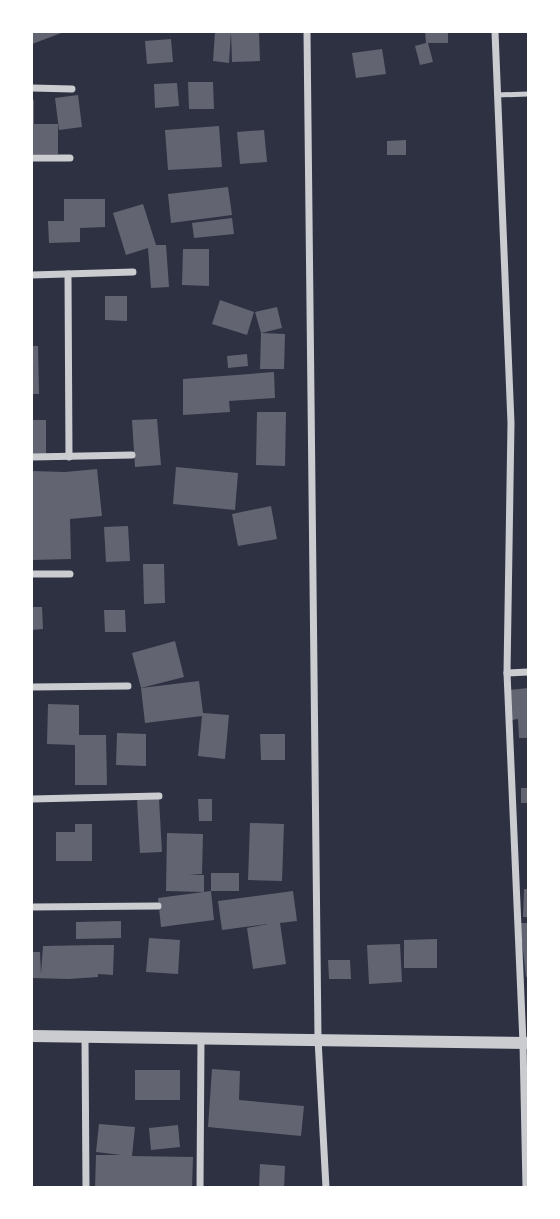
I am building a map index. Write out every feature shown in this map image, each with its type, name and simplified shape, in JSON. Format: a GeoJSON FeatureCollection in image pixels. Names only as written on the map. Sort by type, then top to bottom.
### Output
{"type":"FeatureCollection","features":[{"type":"Feature","properties":{"kind":"street"},"geometry":{"type":"LineString","coordinates":[[307,32],[318,1039],[326,1188]]}},
{"type":"Feature","properties":{"kind":"street"},"geometry":{"type":"LineString","coordinates":[[495,32],[511,423],[507,673],[526,1043],[526,1188]]}},
{"type":"Feature","properties":{"kind":"street"},"geometry":{"type":"LineString","coordinates":[[32,88],[72,89]]}},
{"type":"Feature","properties":{"kind":"street"},"geometry":{"type":"LineString","coordinates":[[32,158],[70,158]]}},
{"type":"Feature","properties":{"kind":"street"},"geometry":{"type":"LineString","coordinates":[[32,275],[132,272]]}},
{"type":"Feature","properties":{"kind":"street"},"geometry":{"type":"LineString","coordinates":[[68,274],[69,457]]}},
{"type":"Feature","properties":{"kind":"street"},"geometry":{"type":"LineString","coordinates":[[32,457],[132,454]]}},
{"type":"Feature","properties":{"kind":"street"},"geometry":{"type":"LineString","coordinates":[[32,574],[70,574]]}},
{"type":"Feature","properties":{"kind":"street"},"geometry":{"type":"LineString","coordinates":[[507,673],[528,673]]}},
{"type":"Feature","properties":{"kind":"street"},"geometry":{"type":"LineString","coordinates":[[32,687],[128,686]]}},
{"type":"Feature","properties":{"kind":"street"},"geometry":{"type":"LineString","coordinates":[[32,799],[159,796]]}},
{"type":"Feature","properties":{"kind":"street"},"geometry":{"type":"LineString","coordinates":[[32,907],[159,906]]}},
{"type":"Feature","properties":{"kind":"street"},"geometry":{"type":"LineString","coordinates":[[32,1036],[526,1043]]}},
{"type":"Feature","properties":{"kind":"street"},"geometry":{"type":"LineString","coordinates":[[85,1038],[86,1188]]}},
{"type":"Feature","properties":{"kind":"street"},"geometry":{"type":"LineString","coordinates":[[200,1188],[201,1038]]}},
{"type":"Feature","properties":{"kind":"lane"},"geometry":{"type":"LineString","coordinates":[[496,95],[528,94]]}},
{"type":"Feature","properties":{"kind":"building"},"geometry":{"type":"Polygon","coordinates":[[[32,32],[64,32],[32,44],[32,32]]]}},
{"type":"Feature","properties":{"kind":"building"},"geometry":{"type":"Polygon","coordinates":[[[215,32],[231,32],[229,63],[213,61],[215,32]]]}},
{"type":"Feature","properties":{"kind":"building"},"geometry":{"type":"Polygon","coordinates":[[[231,32],[259,32],[260,61],[232,62],[231,32]]]}},
{"type":"Feature","properties":{"kind":"building"},"geometry":{"type":"Polygon","coordinates":[[[425,32],[448,32],[448,43],[428,43],[433,62],[420,65],[415,46],[426,43],[425,32]]]}},
{"type":"Feature","properties":{"kind":"building"},"geometry":{"type":"Polygon","coordinates":[[[171,39],[173,62],[147,64],[145,41],[171,39]]]}},
{"type":"Feature","properties":{"kind":"building"},"geometry":{"type":"Polygon","coordinates":[[[382,49],[386,74],[356,78],[352,53],[382,49]]]}},
{"type":"Feature","properties":{"kind":"building"},"geometry":{"type":"Polygon","coordinates":[[[188,82],[213,82],[214,109],[189,109],[188,82]]]}},
{"type":"Feature","properties":{"kind":"building"},"geometry":{"type":"Polygon","coordinates":[[[177,83],[179,106],[155,108],[154,84],[177,83]]]}},
{"type":"Feature","properties":{"kind":"building"},"geometry":{"type":"Polygon","coordinates":[[[78,95],[82,127],[59,130],[55,98],[78,95]]]}},
{"type":"Feature","properties":{"kind":"building"},"geometry":{"type":"Polygon","coordinates":[[[32,100],[34,124],[58,124],[58,154],[32,154],[32,100]]]}},
{"type":"Feature","properties":{"kind":"building"},"geometry":{"type":"Polygon","coordinates":[[[219,126],[222,167],[168,170],[165,130],[219,126]]]}},
{"type":"Feature","properties":{"kind":"building"},"geometry":{"type":"Polygon","coordinates":[[[264,130],[267,162],[240,164],[237,132],[264,130]]]}},
{"type":"Feature","properties":{"kind":"building"},"geometry":{"type":"Polygon","coordinates":[[[406,140],[406,155],[387,155],[387,141],[406,140]]]}},
{"type":"Feature","properties":{"kind":"building"},"geometry":{"type":"Polygon","coordinates":[[[228,187],[232,215],[171,223],[168,194],[228,187]]]}},
{"type":"Feature","properties":{"kind":"building"},"geometry":{"type":"Polygon","coordinates":[[[64,199],[105,199],[105,227],[80,228],[80,242],[49,243],[48,221],[64,221],[64,199]]]}},
{"type":"Feature","properties":{"kind":"building"},"geometry":{"type":"Polygon","coordinates":[[[143,204],[156,245],[166,245],[169,287],[151,288],[148,248],[126,255],[113,213],[143,204]]]}},
{"type":"Feature","properties":{"kind":"building"},"geometry":{"type":"Polygon","coordinates":[[[232,218],[234,234],[194,238],[192,223],[232,218]]]}},
{"type":"Feature","properties":{"kind":"building"},"geometry":{"type":"Polygon","coordinates":[[[183,249],[209,249],[209,286],[182,285],[183,249]]]}},
{"type":"Feature","properties":{"kind":"building"},"geometry":{"type":"Polygon","coordinates":[[[105,296],[127,296],[127,321],[105,320],[105,296]]]}},
{"type":"Feature","properties":{"kind":"building"},"geometry":{"type":"Polygon","coordinates":[[[220,300],[254,312],[247,335],[212,324],[220,300]]]}},
{"type":"Feature","properties":{"kind":"building"},"geometry":{"type":"Polygon","coordinates":[[[277,307],[282,328],[261,333],[255,312],[277,307]]]}},
{"type":"Feature","properties":{"kind":"building"},"geometry":{"type":"Polygon","coordinates":[[[261,333],[285,334],[284,369],[260,369],[261,333]]]}},
{"type":"Feature","properties":{"kind":"building"},"geometry":{"type":"Polygon","coordinates":[[[32,346],[38,346],[39,394],[32,394],[32,346]]]}},
{"type":"Feature","properties":{"kind":"building"},"geometry":{"type":"Polygon","coordinates":[[[247,354],[248,366],[228,368],[227,356],[247,354]]]}},
{"type":"Feature","properties":{"kind":"building"},"geometry":{"type":"Polygon","coordinates":[[[274,372],[275,398],[229,401],[230,412],[183,415],[183,379],[274,372]]]}},
{"type":"Feature","properties":{"kind":"building"},"geometry":{"type":"Polygon","coordinates":[[[257,412],[286,412],[285,466],[256,465],[257,412]]]}},
{"type":"Feature","properties":{"kind":"building"},"geometry":{"type":"Polygon","coordinates":[[[157,419],[161,465],[135,467],[132,420],[157,419]]]}},
{"type":"Feature","properties":{"kind":"building"},"geometry":{"type":"Polygon","coordinates":[[[32,420],[46,420],[46,456],[32,456],[32,420]]]}},
{"type":"Feature","properties":{"kind":"building"},"geometry":{"type":"Polygon","coordinates":[[[176,467],[238,473],[235,510],[173,504],[176,467]]]}},
{"type":"Feature","properties":{"kind":"building"},"geometry":{"type":"Polygon","coordinates":[[[97,469],[102,516],[70,519],[71,559],[32,560],[32,471],[97,469]]]}},
{"type":"Feature","properties":{"kind":"building"},"geometry":{"type":"Polygon","coordinates":[[[271,506],[277,539],[238,546],[232,514],[271,506]]]}},
{"type":"Feature","properties":{"kind":"building"},"geometry":{"type":"Polygon","coordinates":[[[128,526],[130,561],[106,562],[104,527],[128,526]]]}},
{"type":"Feature","properties":{"kind":"building"},"geometry":{"type":"Polygon","coordinates":[[[143,564],[164,564],[165,603],[144,604],[143,564]]]}},
{"type":"Feature","properties":{"kind":"building"},"geometry":{"type":"Polygon","coordinates":[[[32,607],[42,607],[43,629],[32,630],[32,607]]]}},
{"type":"Feature","properties":{"kind":"building"},"geometry":{"type":"Polygon","coordinates":[[[104,610],[125,610],[126,632],[105,632],[104,610]]]}},
{"type":"Feature","properties":{"kind":"building"},"geometry":{"type":"Polygon","coordinates":[[[175,641],[184,677],[141,688],[132,653],[175,641]]]}},
{"type":"Feature","properties":{"kind":"building"},"geometry":{"type":"Polygon","coordinates":[[[199,681],[203,713],[229,715],[225,759],[198,756],[202,716],[145,723],[141,688],[199,681]]]}},
{"type":"Feature","properties":{"kind":"building"},"geometry":{"type":"Polygon","coordinates":[[[528,688],[528,738],[519,738],[518,719],[512,720],[509,690],[528,688]]]}},
{"type":"Feature","properties":{"kind":"building"},"geometry":{"type":"Polygon","coordinates":[[[48,704],[79,705],[79,735],[106,735],[107,785],[75,785],[75,745],[47,744],[48,704]]]}},
{"type":"Feature","properties":{"kind":"building"},"geometry":{"type":"Polygon","coordinates":[[[117,733],[146,734],[146,766],[116,765],[117,733]]]}},
{"type":"Feature","properties":{"kind":"building"},"geometry":{"type":"Polygon","coordinates":[[[260,734],[285,734],[285,760],[261,760],[260,734]]]}},
{"type":"Feature","properties":{"kind":"building"},"geometry":{"type":"Polygon","coordinates":[[[521,788],[528,788],[528,803],[521,803],[521,788]]]}},
{"type":"Feature","properties":{"kind":"building"},"geometry":{"type":"Polygon","coordinates":[[[159,799],[162,852],[140,853],[137,800],[159,799]]]}},
{"type":"Feature","properties":{"kind":"building"},"geometry":{"type":"Polygon","coordinates":[[[198,799],[212,799],[212,821],[199,821],[198,799]]]}},
{"type":"Feature","properties":{"kind":"building"},"geometry":{"type":"Polygon","coordinates":[[[250,823],[284,824],[282,881],[248,880],[250,823]]]}},
{"type":"Feature","properties":{"kind":"building"},"geometry":{"type":"Polygon","coordinates":[[[75,824],[92,824],[92,861],[56,861],[56,832],[75,832],[75,824]]]}},
{"type":"Feature","properties":{"kind":"building"},"geometry":{"type":"Polygon","coordinates":[[[167,833],[203,834],[202,874],[189,875],[204,875],[204,892],[166,891],[167,833]]]}},
{"type":"Feature","properties":{"kind":"building"},"geometry":{"type":"Polygon","coordinates":[[[211,873],[239,873],[239,891],[211,891],[211,873]]]}},
{"type":"Feature","properties":{"kind":"building"},"geometry":{"type":"Polygon","coordinates":[[[524,889],[528,889],[528,917],[523,917],[524,889]]]}},
{"type":"Feature","properties":{"kind":"building"},"geometry":{"type":"Polygon","coordinates":[[[211,891],[214,920],[161,927],[158,898],[211,891]]]}},
{"type":"Feature","properties":{"kind":"building"},"geometry":{"type":"Polygon","coordinates":[[[293,891],[297,921],[280,923],[286,964],[253,969],[247,928],[268,924],[222,930],[218,901],[293,891]]]}},
{"type":"Feature","properties":{"kind":"building"},"geometry":{"type":"Polygon","coordinates":[[[121,921],[121,938],[76,939],[76,922],[121,921]]]}},
{"type":"Feature","properties":{"kind":"building"},"geometry":{"type":"Polygon","coordinates":[[[520,923],[528,923],[528,977],[526,977],[520,923]]]}},
{"type":"Feature","properties":{"kind":"building"},"geometry":{"type":"Polygon","coordinates":[[[149,938],[180,940],[178,974],[146,972],[149,938]]]}},
{"type":"Feature","properties":{"kind":"building"},"geometry":{"type":"Polygon","coordinates":[[[437,939],[437,968],[404,968],[404,940],[437,939]]]}},
{"type":"Feature","properties":{"kind":"building"},"geometry":{"type":"Polygon","coordinates":[[[400,944],[402,982],[369,984],[367,945],[400,944]]]}},
{"type":"Feature","properties":{"kind":"building"},"geometry":{"type":"Polygon","coordinates":[[[114,945],[113,975],[98,974],[98,977],[68,979],[32,978],[32,952],[40,952],[41,974],[43,946],[114,945]]]}},
{"type":"Feature","properties":{"kind":"building"},"geometry":{"type":"Polygon","coordinates":[[[328,960],[350,960],[351,979],[329,979],[328,960]]]}},
{"type":"Feature","properties":{"kind":"building"},"geometry":{"type":"Polygon","coordinates":[[[212,1069],[240,1071],[239,1100],[304,1106],[301,1136],[208,1127],[212,1069]]]}},
{"type":"Feature","properties":{"kind":"building"},"geometry":{"type":"Polygon","coordinates":[[[135,1070],[180,1070],[180,1100],[135,1100],[135,1070]]]}},
{"type":"Feature","properties":{"kind":"building"},"geometry":{"type":"Polygon","coordinates":[[[99,1124],[135,1127],[132,1156],[193,1157],[192,1188],[95,1188],[96,1155],[121,1155],[96,1152],[99,1124]]]}},
{"type":"Feature","properties":{"kind":"building"},"geometry":{"type":"Polygon","coordinates":[[[178,1125],[180,1147],[151,1150],[149,1128],[178,1125]]]}},
{"type":"Feature","properties":{"kind":"building"},"geometry":{"type":"Polygon","coordinates":[[[260,1164],[285,1166],[284,1188],[259,1188],[260,1164]]]}}]}
